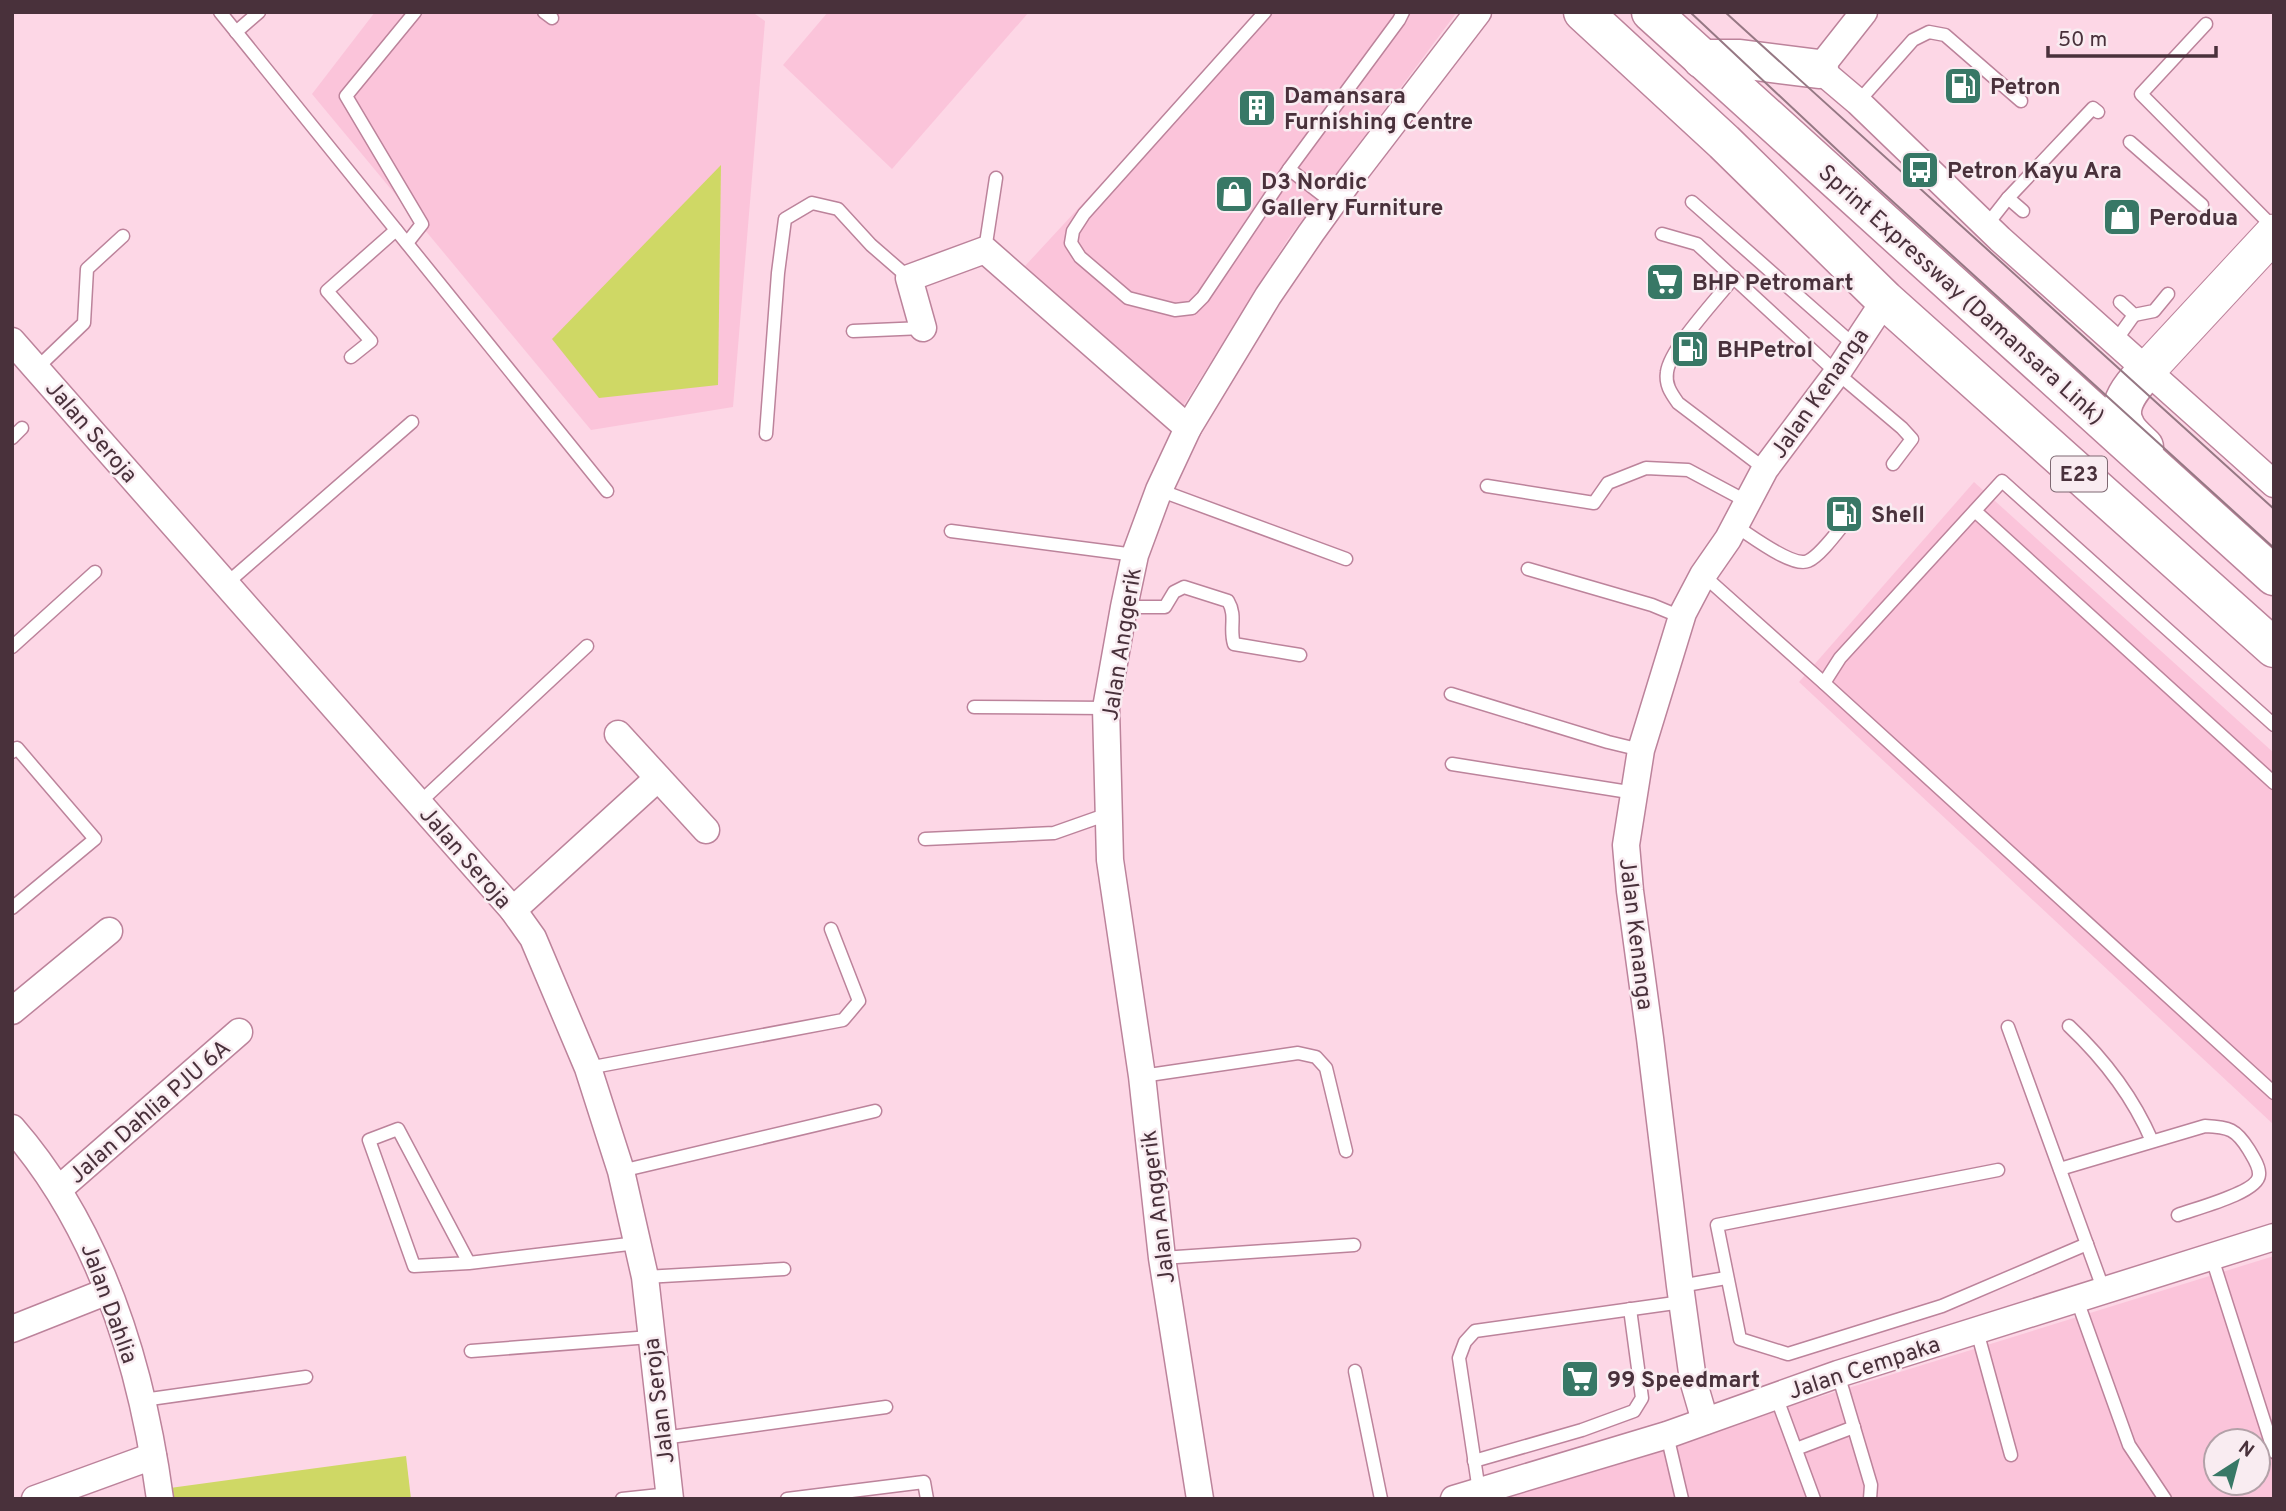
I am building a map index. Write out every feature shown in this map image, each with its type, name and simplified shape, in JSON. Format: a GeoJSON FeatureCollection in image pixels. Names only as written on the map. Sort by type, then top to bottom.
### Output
{"type":"FeatureCollection","features":[{"type":"Feature","properties":{"kind":"highway","name":"E23"},"geometry":{"type":"LineString","coordinates":[[1583,12],[1724,142],[1885,300],[2274,648]]}},
{"type":"Feature","properties":{"kind":"highway","name":"Sprint Expressway (Damansara Link)"},"geometry":{"type":"LineString","coordinates":[[1651,12],[2274,576]]}},
{"type":"Feature","properties":{"kind":"highway"},"geometry":{"type":"LineString","coordinates":[[1702,59],[1740,59],[1819,69]]}},
{"type":"Feature","properties":{"kind":"highway"},"geometry":{"type":"LineString","coordinates":[[2147,370],[2130,388],[2123,406],[2124,424],[2187,497]]}},
{"type":"Feature","properties":{"kind":"street"},"geometry":{"type":"LineString","coordinates":[[1864,12],[1819,69],[2114,343],[2274,484]]}},
{"type":"Feature","properties":{"kind":"street","name":"Jalan Anggerik"},"geometry":{"type":"LineString","coordinates":[[1200,1499],[1162,1258],[1142,1076],[1110,860],[1106,708],[1124,607],[1136,555],[1159,490],[1188,428],[1268,296],[1333,203],[1477,13]]}},
{"type":"Feature","properties":{"kind":"street"},"geometry":{"type":"LineString","coordinates":[[2147,370],[2274,231]]}},
{"type":"Feature","properties":{"kind":"street"},"geometry":{"type":"LineString","coordinates":[[923,328],[909,278],[985,250],[1188,428]]}},
{"type":"Feature","properties":{"kind":"street","name":"Jalan Kenanga"},"geometry":{"type":"LineString","coordinates":[[1705,1421],[1693,1380],[1630,891],[1626,845],[1641,750],[1681,617],[1703,575],[1728,539],[1765,469],[1837,373],[1885,300]]}},
{"type":"Feature","properties":{"kind":"street","name":"Jalan Seroja"},"geometry":{"type":"LineString","coordinates":[[12,341],[513,910],[533,938],[588,1068],[621,1171],[645,1277],[670,1496]]}},
{"type":"Feature","properties":{"kind":"street"},"geometry":{"type":"LineString","coordinates":[[618,734],[706,831]]}},
{"type":"Feature","properties":{"kind":"street"},"geometry":{"type":"LineString","coordinates":[[513,910],[658,778]]}},
{"type":"Feature","properties":{"kind":"street"},"geometry":{"type":"LineString","coordinates":[[12,1011],[108,931]]}},
{"type":"Feature","properties":{"kind":"street","name":"Jalan Dahlia PJU 6A"},"geometry":{"type":"LineString","coordinates":[[59,1189],[239,1032]]}},
{"type":"Feature","properties":{"kind":"street","name":"Jalan Dahlia"},"geometry":{"type":"LineString","coordinates":[[12,1128],[59,1189],[86,1235],[108,1291],[144,1400],[160,1499]]}},
{"type":"Feature","properties":{"kind":"street","name":"Jalan Cempaka"},"geometry":{"type":"LineString","coordinates":[[1466,1495],[1667,1435],[1838,1374],[2274,1237]]}},
{"type":"Feature","properties":{"kind":"street"},"geometry":{"type":"LineString","coordinates":[[12,1329],[108,1291]]}},
{"type":"Feature","properties":{"kind":"street"},"geometry":{"type":"LineString","coordinates":[[35,1499],[153,1456]]}},
{"type":"Feature","properties":{"kind":"lane"},"geometry":{"type":"LineString","coordinates":[[220,12],[607,491]]}},
{"type":"Feature","properties":{"kind":"lane"},"geometry":{"type":"LineString","coordinates":[[236,32],[259,12]]}},
{"type":"Feature","properties":{"kind":"lane"},"geometry":{"type":"LineString","coordinates":[[407,243],[422,224],[346,96],[415,12]]}},
{"type":"Feature","properties":{"kind":"lane"},"geometry":{"type":"LineString","coordinates":[[1265,12],[1084,214],[1073,230],[1071,243],[1080,257],[1128,298],[1175,310],[1192,308],[1203,297],[1289,169],[1403,12]]}},
{"type":"Feature","properties":{"kind":"lane"},"geometry":{"type":"LineString","coordinates":[[2206,24],[2141,94],[2274,231]]}},
{"type":"Feature","properties":{"kind":"lane"},"geometry":{"type":"LineString","coordinates":[[1858,103],[1913,40],[1929,32],[1945,36],[2021,101]]}},
{"type":"Feature","properties":{"kind":"lane"},"geometry":{"type":"LineString","coordinates":[[1986,226],[2008,198],[2093,108],[2098,112]]}},
{"type":"Feature","properties":{"kind":"lane"},"geometry":{"type":"LineString","coordinates":[[2130,142],[2202,205]]}},
{"type":"Feature","properties":{"kind":"lane"},"geometry":{"type":"LineString","coordinates":[[1289,169],[1333,203]]}},
{"type":"Feature","properties":{"kind":"lane"},"geometry":{"type":"LineString","coordinates":[[985,250],[996,178]]}},
{"type":"Feature","properties":{"kind":"lane"},"geometry":{"type":"LineString","coordinates":[[2008,198],[2023,211]]}},
{"type":"Feature","properties":{"kind":"lane"},"geometry":{"type":"LineString","coordinates":[[766,433],[778,273],[785,219],[812,202],[838,209],[871,245],[909,278]]}},
{"type":"Feature","properties":{"kind":"lane"},"geometry":{"type":"LineString","coordinates":[[1692,202],[1854,345]]}},
{"type":"Feature","properties":{"kind":"lane"},"geometry":{"type":"LineString","coordinates":[[351,357],[371,341],[327,291],[396,230]]}},
{"type":"Feature","properties":{"kind":"lane"},"geometry":{"type":"LineString","coordinates":[[1662,234],[1697,243],[1837,373],[1909,434],[1911,442],[1893,464]]}},
{"type":"Feature","properties":{"kind":"lane"},"geometry":{"type":"LineString","coordinates":[[37,368],[84,323],[87,269],[123,236]]}},
{"type":"Feature","properties":{"kind":"lane"},"geometry":{"type":"LineString","coordinates":[[1734,278],[1678,349],[1667,371],[1668,389],[1678,403],[1765,469]]}},
{"type":"Feature","properties":{"kind":"lane"},"geometry":{"type":"LineString","coordinates":[[2114,343],[2134,316],[2154,310],[2168,295]]}},
{"type":"Feature","properties":{"kind":"lane"},"geometry":{"type":"LineString","coordinates":[[2120,302],[2134,316]]}},
{"type":"Feature","properties":{"kind":"lane"},"geometry":{"type":"LineString","coordinates":[[853,331],[923,328]]}},
{"type":"Feature","properties":{"kind":"lane"},"geometry":{"type":"LineString","coordinates":[[226,584],[412,422]]}},
{"type":"Feature","properties":{"kind":"lane"},"geometry":{"type":"LineString","coordinates":[[12,438],[22,428]]}},
{"type":"Feature","properties":{"kind":"lane"},"geometry":{"type":"LineString","coordinates":[[1488,486],[1594,503],[1608,483],[1646,468],[1688,470],[1746,501]]}},
{"type":"Feature","properties":{"kind":"lane"},"geometry":{"type":"LineString","coordinates":[[1824,682],[1840,658],[2002,481],[2274,725]]}},
{"type":"Feature","properties":{"kind":"lane"},"geometry":{"type":"LineString","coordinates":[[1159,490],[1346,559]]}},
{"type":"Feature","properties":{"kind":"lane"},"geometry":{"type":"LineString","coordinates":[[1975,511],[2274,783]]}},
{"type":"Feature","properties":{"kind":"lane"},"geometry":{"type":"LineString","coordinates":[[1734,525],[1794,562],[1806,562],[1814,557],[1847,520]]}},
{"type":"Feature","properties":{"kind":"lane"},"geometry":{"type":"LineString","coordinates":[[951,531],[1136,555]]}},
{"type":"Feature","properties":{"kind":"lane"},"geometry":{"type":"LineString","coordinates":[[1528,569],[1652,605],[1681,617]]}},
{"type":"Feature","properties":{"kind":"lane"},"geometry":{"type":"LineString","coordinates":[[12,647],[95,572]]}},
{"type":"Feature","properties":{"kind":"lane"},"geometry":{"type":"LineString","coordinates":[[1703,575],[2274,1093]]}},
{"type":"Feature","properties":{"kind":"lane"},"geometry":{"type":"LineString","coordinates":[[1124,607],[1165,607],[1174,592],[1184,587],[1228,601],[1234,610],[1231,634],[1234,644],[1300,655]]}},
{"type":"Feature","properties":{"kind":"lane"},"geometry":{"type":"LineString","coordinates":[[419,803],[587,646]]}},
{"type":"Feature","properties":{"kind":"lane"},"geometry":{"type":"LineString","coordinates":[[1451,694],[1641,750]]}},
{"type":"Feature","properties":{"kind":"lane"},"geometry":{"type":"LineString","coordinates":[[974,707],[1106,708]]}},
{"type":"Feature","properties":{"kind":"lane"},"geometry":{"type":"LineString","coordinates":[[12,752],[17,748],[94,839],[12,908]]}},
{"type":"Feature","properties":{"kind":"lane"},"geometry":{"type":"LineString","coordinates":[[1452,764],[1635,793]]}},
{"type":"Feature","properties":{"kind":"lane"},"geometry":{"type":"LineString","coordinates":[[925,839],[1054,832],[1108,814]]}},
{"type":"Feature","properties":{"kind":"lane"},"geometry":{"type":"LineString","coordinates":[[588,1068],[843,1020],[859,1001],[831,929]]}},
{"type":"Feature","properties":{"kind":"lane"},"geometry":{"type":"LineString","coordinates":[[2069,1026],[2118,1080],[2141,1116],[2152,1141]]}},
{"type":"Feature","properties":{"kind":"lane"},"geometry":{"type":"LineString","coordinates":[[2008,1027],[2104,1291]]}},
{"type":"Feature","properties":{"kind":"lane"},"geometry":{"type":"LineString","coordinates":[[1142,1076],[1298,1053],[1316,1057],[1326,1068],[1346,1151]]}},
{"type":"Feature","properties":{"kind":"lane"},"geometry":{"type":"LineString","coordinates":[[621,1171],[875,1111]]}},
{"type":"Feature","properties":{"kind":"lane"},"geometry":{"type":"LineString","coordinates":[[2060,1169],[2205,1126],[2226,1127],[2239,1135],[2256,1162],[2259,1175],[2256,1182],[2244,1191],[2178,1215]]}},
{"type":"Feature","properties":{"kind":"lane"},"geometry":{"type":"LineString","coordinates":[[469,1263],[398,1129],[369,1140],[414,1266],[469,1263],[637,1243]]}},
{"type":"Feature","properties":{"kind":"lane"},"geometry":{"type":"LineString","coordinates":[[1998,1170],[1717,1225],[1740,1339],[1788,1354],[1942,1306],[2087,1244]]}},
{"type":"Feature","properties":{"kind":"lane"},"geometry":{"type":"LineString","coordinates":[[1162,1258],[1354,1245]]}},
{"type":"Feature","properties":{"kind":"lane"},"geometry":{"type":"LineString","coordinates":[[2212,1258],[2274,1452]]}},
{"type":"Feature","properties":{"kind":"lane"},"geometry":{"type":"LineString","coordinates":[[645,1277],[784,1269]]}},
{"type":"Feature","properties":{"kind":"lane"},"geometry":{"type":"LineString","coordinates":[[1466,1495],[1474,1461],[1459,1358],[1465,1342],[1475,1331],[1630,1309],[1726,1278]]}},
{"type":"Feature","properties":{"kind":"lane"},"geometry":{"type":"LineString","coordinates":[[2077,1300],[2129,1445],[2165,1499]]}},
{"type":"Feature","properties":{"kind":"lane"},"geometry":{"type":"LineString","coordinates":[[1474,1461],[1582,1430],[1634,1411],[1642,1398],[1630,1309]]}},
{"type":"Feature","properties":{"kind":"lane"},"geometry":{"type":"LineString","coordinates":[[1977,1331],[2011,1455]]}},
{"type":"Feature","properties":{"kind":"lane"},"geometry":{"type":"LineString","coordinates":[[471,1351],[650,1337]]}},
{"type":"Feature","properties":{"kind":"lane"},"geometry":{"type":"LineString","coordinates":[[1355,1371],[1381,1499]]}},
{"type":"Feature","properties":{"kind":"lane"},"geometry":{"type":"LineString","coordinates":[[1838,1374],[1871,1486],[1870,1499]]}},
{"type":"Feature","properties":{"kind":"lane"},"geometry":{"type":"LineString","coordinates":[[144,1400],[306,1377]]}},
{"type":"Feature","properties":{"kind":"lane"},"geometry":{"type":"LineString","coordinates":[[1776,1396],[1814,1499]]}},
{"type":"Feature","properties":{"kind":"lane"},"geometry":{"type":"LineString","coordinates":[[663,1438],[886,1407]]}},
{"type":"Feature","properties":{"kind":"lane"},"geometry":{"type":"LineString","coordinates":[[1796,1449],[1854,1427]]}},
{"type":"Feature","properties":{"kind":"lane"},"geometry":{"type":"LineString","coordinates":[[1667,1435],[1682,1499]]}},
{"type":"Feature","properties":{"kind":"lane"},"geometry":{"type":"LineString","coordinates":[[787,1499],[924,1482],[926,1499]]}},
{"type":"Feature","properties":{"kind":"lane"},"geometry":{"type":"LineString","coordinates":[[622,1499],[670,1496]]}},
{"type":"Feature","properties":{"kind":"shaded area"},"geometry":{"type":"Polygon","coordinates":[[[375,12],[752,12],[765,21],[733,407],[591,430],[312,94],[375,12]]]}},
{"type":"Feature","properties":{"kind":"shaded area"},"geometry":{"type":"Polygon","coordinates":[[[828,12],[1029,12],[892,169],[783,65],[828,12]]]}},
{"type":"Feature","properties":{"kind":"shaded area"},"geometry":{"type":"Polygon","coordinates":[[[1260,12],[1457,12],[1288,239],[1182,408],[1025,266],[1260,12]]]}},
{"type":"Feature","properties":{"kind":"shaded area"},"geometry":{"type":"Polygon","coordinates":[[[1974,482],[2274,753],[2274,1125],[1799,682],[1974,482]]]}},
{"type":"Feature","properties":{"kind":"shaded area"},"geometry":{"type":"Polygon","coordinates":[[[2274,1256],[2274,1499],[1490,1499],[2274,1256]]]}},
{"type":"Feature","properties":{"kind":"green space"},"geometry":{"type":"Polygon","coordinates":[[[721,165],[718,385],[599,398],[552,339],[721,165]]]}},
{"type":"Feature","properties":{"kind":"green space"},"geometry":{"type":"Polygon","coordinates":[[[406,1456],[411,1499],[171,1499],[170,1488],[406,1456]]]}},
{"type":"Feature","properties":{"kind":"tram line"},"geometry":{"type":"LineString","coordinates":[[1690,12],[1880,190],[2274,548]]}},
{"type":"Feature","properties":{"kind":"tram line"},"geometry":{"type":"LineString","coordinates":[[1725,12],[2274,509]]}},
{"type":"Feature","properties":{"kind":"place","name":"Petron"},"geometry":{"type":"Point","coordinates":[1963,86]}},
{"type":"Feature","properties":{"kind":"place","name":"Damansara Furnishing Centre"},"geometry":{"type":"Point","coordinates":[1257,108]}},
{"type":"Feature","properties":{"kind":"place","name":"Petron Kayu Ara"},"geometry":{"type":"Point","coordinates":[1920,170]}},
{"type":"Feature","properties":{"kind":"place","name":"D3 Nordic Gallery Furniture"},"geometry":{"type":"Point","coordinates":[1234,194]}},
{"type":"Feature","properties":{"kind":"place","name":"Perodua"},"geometry":{"type":"Point","coordinates":[2122,217]}},
{"type":"Feature","properties":{"kind":"place","name":"BHP Petromart"},"geometry":{"type":"Point","coordinates":[1665,282]}},
{"type":"Feature","properties":{"kind":"place","name":"BHPetrol"},"geometry":{"type":"Point","coordinates":[1690,349]}},
{"type":"Feature","properties":{"kind":"place","name":"Shell"},"geometry":{"type":"Point","coordinates":[1844,514]}},
{"type":"Feature","properties":{"kind":"place","name":"99 Speedmart"},"geometry":{"type":"Point","coordinates":[1580,1379]}}]}
